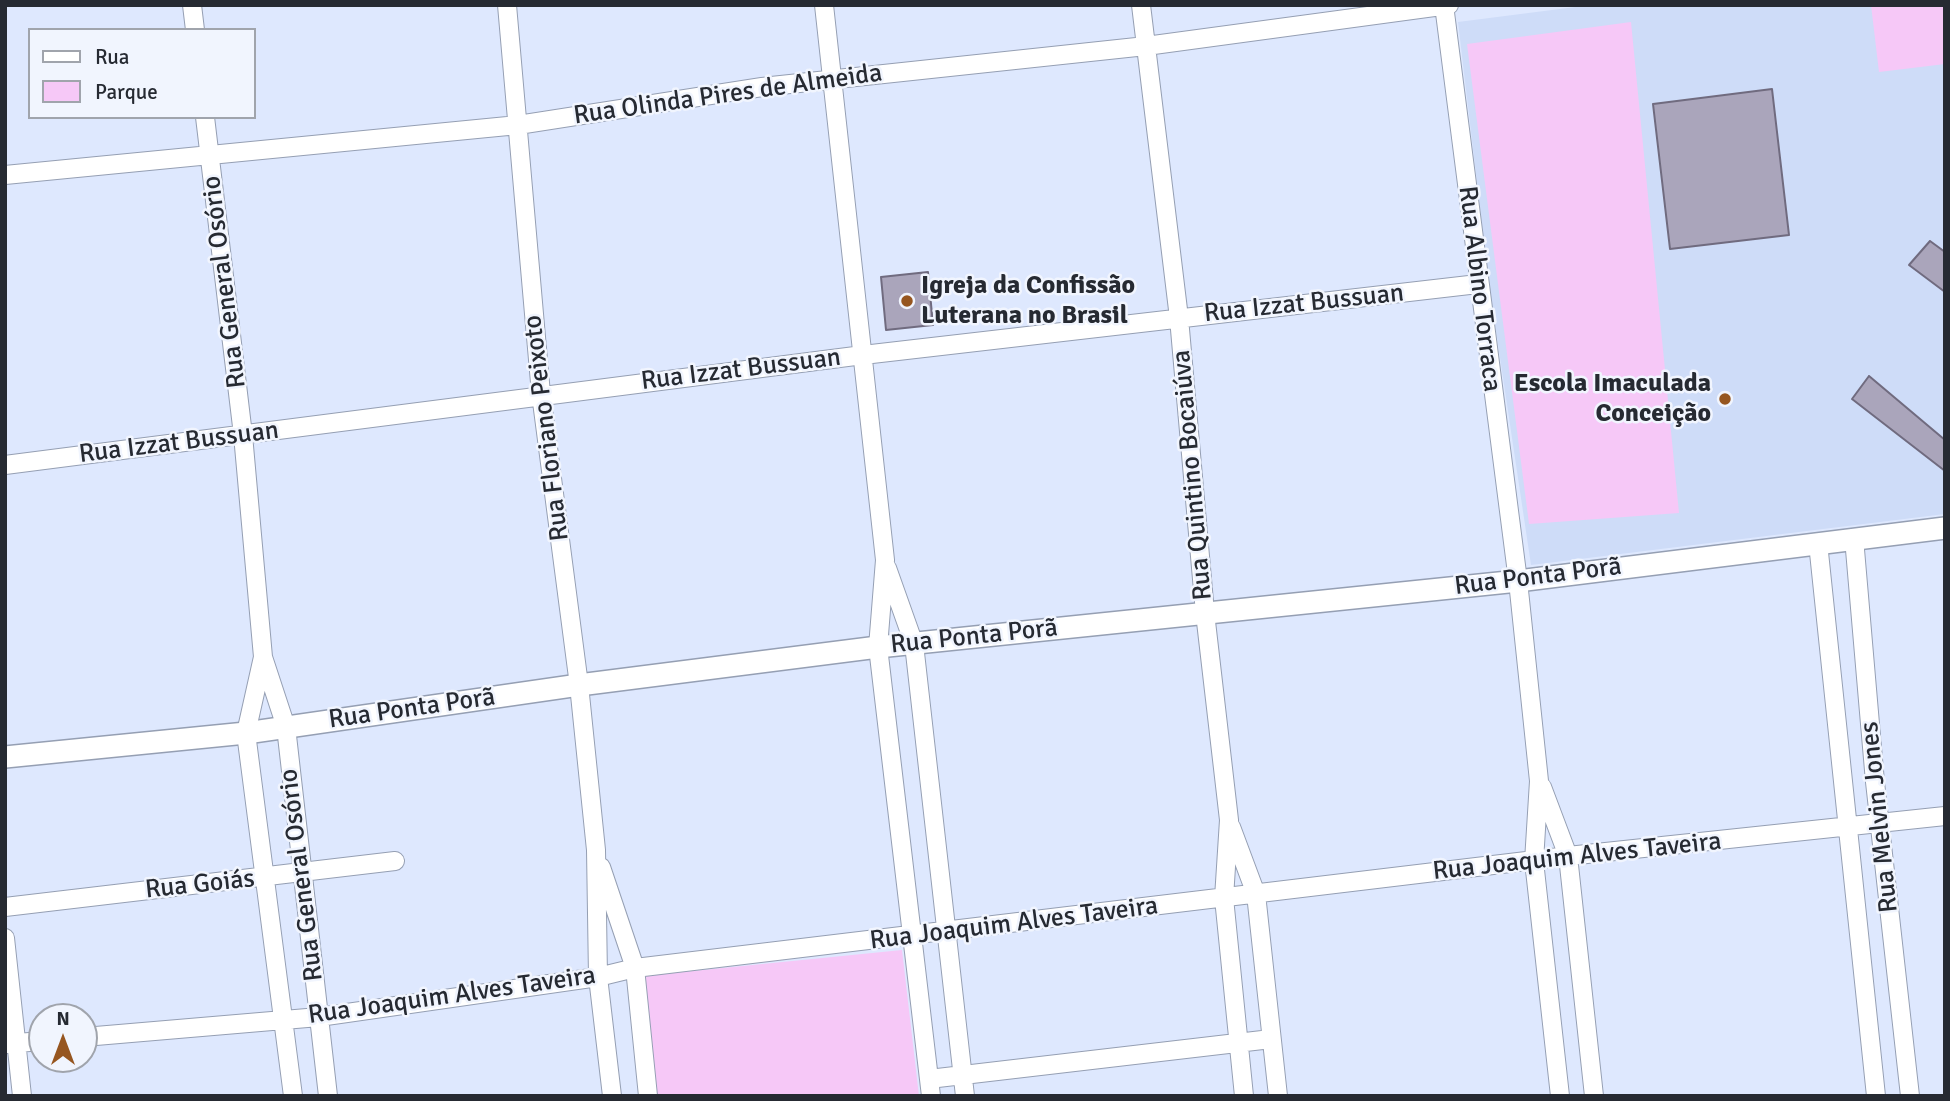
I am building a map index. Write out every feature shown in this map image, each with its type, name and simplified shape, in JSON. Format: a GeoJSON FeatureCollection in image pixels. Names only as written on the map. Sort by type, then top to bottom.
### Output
{"type":"FeatureCollection","features":[{"type":"Feature","properties":{"kind":"street"},"geometry":{"type":"LineString","coordinates":[[192,5],[195,28]]}},
{"type":"Feature","properties":{"kind":"street","name":"Rua Floriano Peixoto"},"geometry":{"type":"LineString","coordinates":[[507,5],[541,394],[579,685],[596,850],[598,977],[612,1096]]}},
{"type":"Feature","properties":{"kind":"street"},"geometry":{"type":"LineString","coordinates":[[824,5],[884,560],[878,647],[930,1087],[963,1075],[1271,1039]]}},
{"type":"Feature","properties":{"kind":"street","name":"Rua Quintino Bocaiúva"},"geometry":{"type":"LineString","coordinates":[[1141,5],[1179,318],[1205,613],[1229,820],[1224,898],[1244,1096]]}},
{"type":"Feature","properties":{"kind":"street","name":"Rua Olinda Pires de Almeida"},"geometry":{"type":"LineString","coordinates":[[5,175],[518,125],[832,79],[1146,46],[1446,5]]}},
{"type":"Feature","properties":{"kind":"street","name":"Rua Albino Torraca"},"geometry":{"type":"LineString","coordinates":[[1446,5],[1478,284],[1518,581],[1539,781],[1534,861],[1560,1096]]}},
{"type":"Feature","properties":{"kind":"street","name":"Rua General Osório"},"geometry":{"type":"LineString","coordinates":[[205,119],[243,435],[262,657],[286,727],[300,872],[328,1096]]}},
{"type":"Feature","properties":{"kind":"street","name":"Rua Izzat Bussuan"},"geometry":{"type":"LineString","coordinates":[[5,465],[541,394],[1478,284]]}},
{"type":"Feature","properties":{"kind":"street","name":"Rua Ponta Porã"},"geometry":{"type":"LineString","coordinates":[[5,757],[246,733],[579,685],[878,647],[1518,581],[1945,528]]}},
{"type":"Feature","properties":{"kind":"street","name":"Rua Melvin Jones"},"geometry":{"type":"LineString","coordinates":[[1854,538],[1879,823],[1910,1096]]}},
{"type":"Feature","properties":{"kind":"street","name":"Rua Melvin Jones"},"geometry":{"type":"LineString","coordinates":[[1818,543],[1876,1096]]}},
{"type":"Feature","properties":{"kind":"street"},"geometry":{"type":"LineString","coordinates":[[884,560],[914,644],[965,1096]]}},
{"type":"Feature","properties":{"kind":"street","name":"Rua General Osório"},"geometry":{"type":"LineString","coordinates":[[262,657],[246,733],[293,1096]]}},
{"type":"Feature","properties":{"kind":"street","name":"Rua Albino Torraca"},"geometry":{"type":"LineString","coordinates":[[1539,781],[1568,856],[1594,1096]]}},
{"type":"Feature","properties":{"kind":"street","name":"Rua Joaquim Alves Taveira"},"geometry":{"type":"LineString","coordinates":[[98,1036],[319,1017],[598,977],[635,968],[912,937],[1568,856],[1945,816]]}},
{"type":"Feature","properties":{"kind":"street","name":"Rua Quintino Bocaiúva"},"geometry":{"type":"LineString","coordinates":[[1229,820],[1256,894],[1278,1096]]}},
{"type":"Feature","properties":{"kind":"street","name":"Rua Floriano Peixoto"},"geometry":{"type":"LineString","coordinates":[[596,850],[635,968],[649,1096]]}},
{"type":"Feature","properties":{"kind":"street","name":"Rua Goiás"},"geometry":{"type":"LineString","coordinates":[[5,907],[395,861]]}},
{"type":"Feature","properties":{"kind":"street"},"geometry":{"type":"LineString","coordinates":[[5,938],[10,1044],[22,1096]]}},
{"type":"Feature","properties":{"kind":"street"},"geometry":{"type":"LineString","coordinates":[[10,1044],[28,1042]]}},
{"type":"Feature","properties":{"kind":"shaded area","name":"Escola Imaculada Conceição"},"geometry":{"type":"Polygon","coordinates":[[[1591,5],[1945,5],[1945,514],[1531,565],[1489,284],[1458,22],[1591,5]]]}},
{"type":"Feature","properties":{"kind":"green space"},"geometry":{"type":"Polygon","coordinates":[[[1871,5],[1945,5],[1945,64],[1879,72],[1871,5]]]}},
{"type":"Feature","properties":{"kind":"green space"},"geometry":{"type":"Polygon","coordinates":[[[1631,22],[1679,513],[1529,524],[1467,44],[1631,22]]]}},
{"type":"Feature","properties":{"kind":"green space"},"geometry":{"type":"Polygon","coordinates":[[[902,950],[919,1096],[655,1096],[643,976],[902,950]]]}},
{"type":"Feature","properties":{"kind":"building"},"geometry":{"type":"Polygon","coordinates":[[[1772,89],[1789,235],[1670,249],[1653,104],[1772,89]]]}},
{"type":"Feature","properties":{"kind":"building"},"geometry":{"type":"Polygon","coordinates":[[[1930,241],[1945,252],[1945,292],[1909,265],[1930,241]]]}},
{"type":"Feature","properties":{"kind":"building","name":"Igreja da Confissão Luterana no Brasil"},"geometry":{"type":"Polygon","coordinates":[[[928,272],[933,325],[886,330],[881,277],[928,272]]]}},
{"type":"Feature","properties":{"kind":"building"},"geometry":{"type":"Polygon","coordinates":[[[1869,376],[1945,440],[1945,471],[1852,399],[1869,376]]]}},
{"type":"Feature","properties":{"kind":"place","name":"Igreja da Confissão Luterana no Brasil"},"geometry":{"type":"Point","coordinates":[907,301]}},
{"type":"Feature","properties":{"kind":"place","name":"Escola Imaculada Conceição"},"geometry":{"type":"Point","coordinates":[1725,399]}}]}
